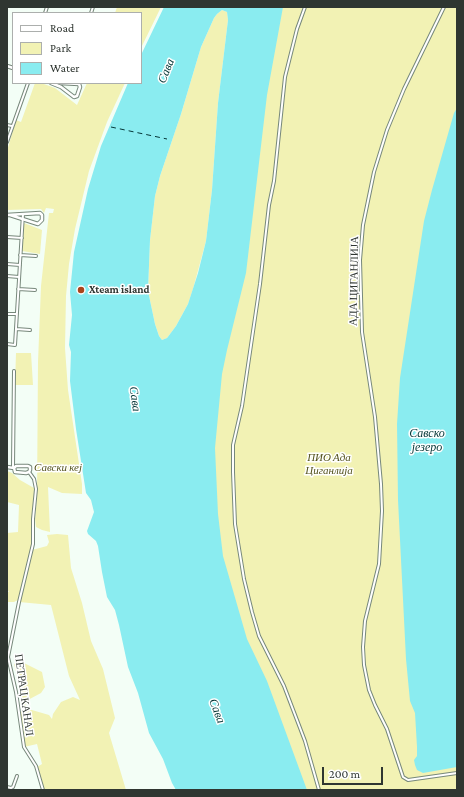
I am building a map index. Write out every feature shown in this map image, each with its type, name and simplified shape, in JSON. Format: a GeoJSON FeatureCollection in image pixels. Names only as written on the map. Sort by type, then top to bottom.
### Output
{"type":"FeatureCollection","features":[{"type":"Feature","properties":{"kind":"street"},"geometry":{"type":"LineString","coordinates":[[305,7],[297,30],[285,77],[274,181],[269,205],[260,284],[242,406],[233,444],[233,472],[235,524],[244,579],[252,612],[259,636],[284,686],[305,741],[319,790]]}},
{"type":"Feature","properties":{"kind":"street","name":"АДА ЦИГАНЛИЈА"},"geometry":{"type":"LineString","coordinates":[[444,7],[404,89],[387,130],[374,172],[363,224],[360,260],[362,332],[375,417],[382,518],[379,568],[365,621],[363,660],[368,686],[375,705],[387,729],[403,777],[408,780],[457,773]]}},
{"type":"Feature","properties":{"kind":"street"},"geometry":{"type":"LineString","coordinates":[[7,142],[28,84]]}},
{"type":"Feature","properties":{"kind":"street"},"geometry":{"type":"LineString","coordinates":[[53,84],[74,97],[77,96],[80,89],[80,85],[77,84]]}},
{"type":"Feature","properties":{"kind":"street"},"geometry":{"type":"LineString","coordinates":[[61,88],[63,84]]}},
{"type":"Feature","properties":{"kind":"street"},"geometry":{"type":"LineString","coordinates":[[7,125],[12,126]]}},
{"type":"Feature","properties":{"kind":"street"},"geometry":{"type":"LineString","coordinates":[[40,213],[42,215],[42,220],[38,224],[8,215],[40,213]]}},
{"type":"Feature","properties":{"kind":"street"},"geometry":{"type":"LineString","coordinates":[[7,344],[15,344],[23,214]]}},
{"type":"Feature","properties":{"kind":"street"},"geometry":{"type":"LineString","coordinates":[[7,237],[22,238]]}},
{"type":"Feature","properties":{"kind":"street"},"geometry":{"type":"LineString","coordinates":[[20,255],[36,256]]}},
{"type":"Feature","properties":{"kind":"street"},"geometry":{"type":"LineString","coordinates":[[7,264],[20,265]]}},
{"type":"Feature","properties":{"kind":"street"},"geometry":{"type":"LineString","coordinates":[[7,276],[19,277]]}},
{"type":"Feature","properties":{"kind":"street"},"geometry":{"type":"LineString","coordinates":[[18,289],[35,290]]}},
{"type":"Feature","properties":{"kind":"street"},"geometry":{"type":"LineString","coordinates":[[7,314],[17,314]]}},
{"type":"Feature","properties":{"kind":"street"},"geometry":{"type":"LineString","coordinates":[[16,329],[30,330]]}},
{"type":"Feature","properties":{"kind":"street"},"geometry":{"type":"LineString","coordinates":[[7,468],[13,468],[16,466],[28,466],[31,468],[29,472],[26,473],[15,472],[13,468],[14,371]]}},
{"type":"Feature","properties":{"kind":"street","name":"ПЕТРАЦ КАНАЛ"},"geometry":{"type":"LineString","coordinates":[[29,472],[34,479],[36,489],[32,550],[18,602],[8,657],[16,692],[24,747],[36,766],[43,790]]}},
{"type":"Feature","properties":{"kind":"street"},"geometry":{"type":"LineString","coordinates":[[7,787],[13,787],[17,776]]}},
{"type":"Feature","properties":{"kind":"green space"},"geometry":{"type":"Polygon","coordinates":[[[117,7],[161,7],[142,46],[142,12],[115,12],[117,7]]]}},
{"type":"Feature","properties":{"kind":"green space","name":"ПИО Ада Циганлија"},"geometry":{"type":"Polygon","coordinates":[[[270,7],[457,7],[457,790],[294,790],[252,684],[200,462],[270,7]]]}},
{"type":"Feature","properties":{"kind":"green space"},"geometry":{"type":"Polygon","coordinates":[[[222,10],[227,12],[228,20],[218,103],[212,190],[206,241],[188,304],[176,326],[167,338],[162,340],[155,324],[148,291],[150,240],[155,196],[201,47],[214,18],[222,10]]]}},
{"type":"Feature","properties":{"kind":"green space","name":"Савски кеј"},"geometry":{"type":"Polygon","coordinates":[[[35,84],[44,84],[55,88],[77,105],[87,84],[125,84],[107,122],[89,171],[75,229],[69,264],[66,296],[65,348],[68,390],[82,484],[82,494],[62,493],[48,487],[50,532],[36,527],[35,519],[37,496],[38,362],[41,286],[49,213],[53,213],[54,209],[46,208],[44,213],[41,209],[7,210],[7,151],[16,120],[21,122],[35,84]]]}},
{"type":"Feature","properties":{"kind":"green space"},"geometry":{"type":"Polygon","coordinates":[[[24,223],[42,230],[40,254],[22,251],[24,223]]]}},
{"type":"Feature","properties":{"kind":"green space"},"geometry":{"type":"Polygon","coordinates":[[[16,353],[31,353],[33,385],[15,385],[16,353]]]}},
{"type":"Feature","properties":{"kind":"green space"},"geometry":{"type":"Polygon","coordinates":[[[7,471],[34,488],[33,544],[18,600],[14,602],[7,602],[7,592],[9,592],[7,589],[7,533],[18,532],[19,505],[7,502],[7,471]]]}},
{"type":"Feature","properties":{"kind":"green space"},"geometry":{"type":"Polygon","coordinates":[[[47,535],[68,535],[71,568],[82,603],[91,641],[103,669],[115,718],[109,733],[126,790],[44,790],[37,767],[42,764],[37,744],[24,747],[19,715],[24,708],[22,707],[14,664],[20,661],[42,672],[45,687],[41,693],[26,701],[25,708],[49,715],[52,719],[53,714],[61,702],[73,697],[80,700],[69,676],[51,605],[19,602],[32,550],[47,546],[49,542],[47,535]]]}},
{"type":"Feature","properties":{"kind":"water","name":"Сава"},"geometry":{"type":"Polygon","coordinates":[[[164,7],[283,7],[267,95],[246,273],[222,374],[215,448],[218,514],[223,556],[247,639],[267,681],[307,790],[176,790],[163,759],[149,733],[138,693],[128,667],[115,610],[107,597],[98,546],[96,541],[88,534],[87,531],[94,512],[91,500],[86,493],[70,381],[71,352],[69,345],[72,315],[70,292],[74,252],[88,189],[101,146],[128,84],[142,84],[142,53],[164,7]],[[222,10],[217,14],[201,47],[155,196],[150,240],[148,291],[155,324],[162,340],[167,338],[176,326],[188,304],[206,241],[212,190],[218,103],[228,20],[227,12],[222,10]]]}},
{"type":"Feature","properties":{"kind":"water","name":"Савско језеро"},"geometry":{"type":"Polygon","coordinates":[[[457,108],[457,767],[423,773],[417,770],[414,760],[417,756],[415,713],[410,701],[406,659],[398,500],[397,424],[400,378],[424,221],[454,113],[457,108]]]}},
{"type":"Feature","properties":{"kind":"ferry route"},"geometry":{"type":"LineString","coordinates":[[111,127],[167,139]]}},
{"type":"Feature","properties":{"kind":"place","name":"Xteam island"},"geometry":{"type":"Point","coordinates":[81,290]}}]}
